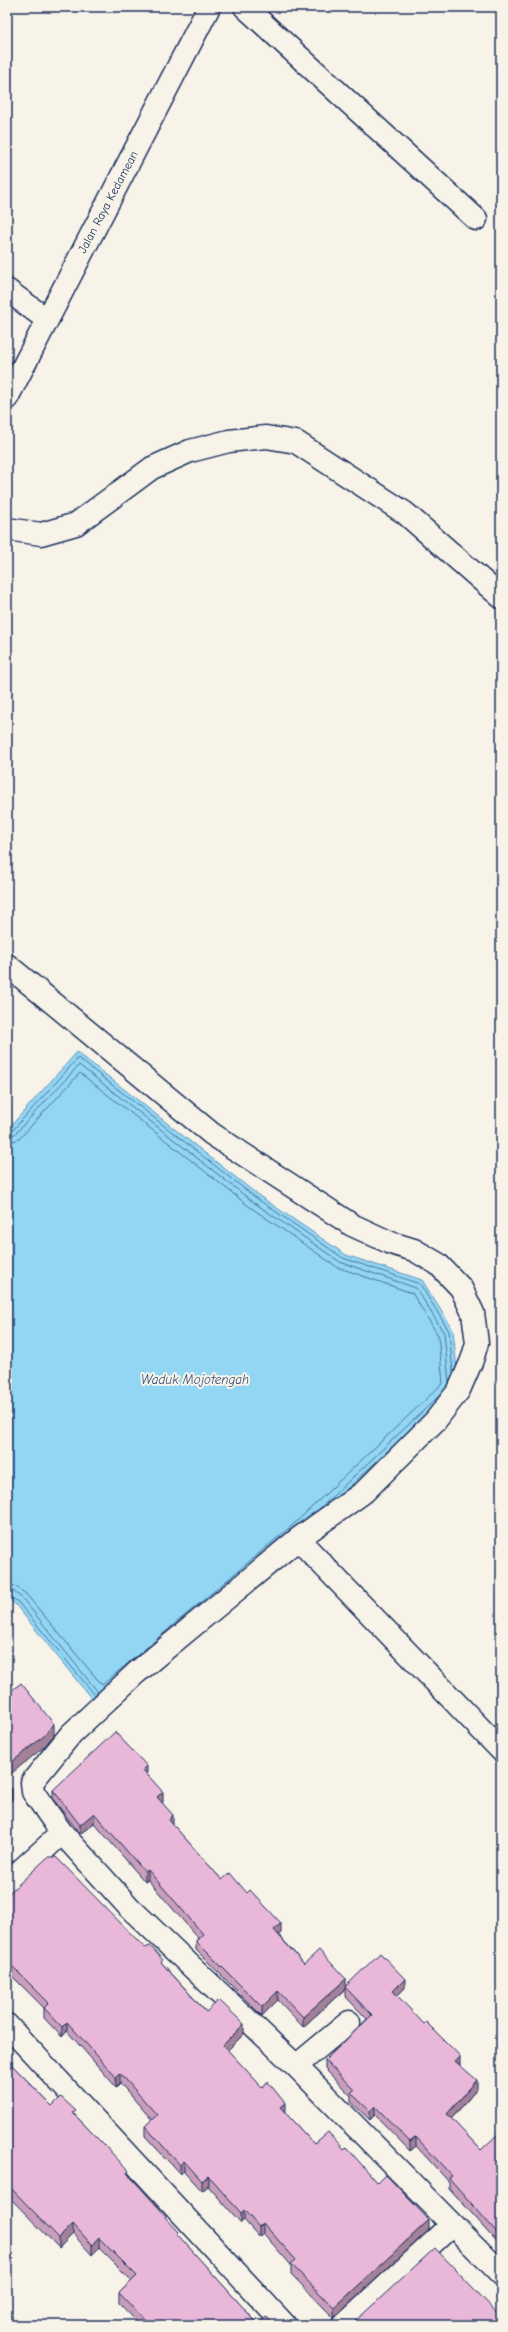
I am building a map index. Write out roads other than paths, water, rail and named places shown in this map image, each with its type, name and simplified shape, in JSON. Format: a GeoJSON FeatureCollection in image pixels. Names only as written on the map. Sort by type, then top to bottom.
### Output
{"type":"FeatureCollection","features":[{"type":"Feature","properties":{"kind":"main road","name":"Jalan Raya Kedamean"},"geometry":{"type":"LineString","coordinates":[[7,398],[46,319],[209,7]]}},
{"type":"Feature","properties":{"kind":"main road"},"geometry":{"type":"LineString","coordinates":[[245,7],[476,219]]}},
{"type":"Feature","properties":{"kind":"main road"},"geometry":{"type":"LineString","coordinates":[[7,290],[46,319]]}},
{"type":"Feature","properties":{"kind":"main road"},"geometry":{"type":"LineString","coordinates":[[7,529],[41,534],[76,524],[158,466],[190,451],[229,441],[266,437],[296,442],[404,513],[501,597]]}},
{"type":"Feature","properties":{"kind":"main road"},"geometry":{"type":"LineString","coordinates":[[7,966],[212,1134],[352,1225],[391,1243],[414,1250],[438,1264],[461,1288],[473,1313],[477,1343],[472,1360],[459,1390],[436,1420],[364,1492],[298,1539],[136,1673],[71,1734],[32,1782],[33,1792],[62,1833],[129,1907],[296,2066],[501,2274]]}},
{"type":"Feature","properties":{"kind":"main road"},"geometry":{"type":"LineString","coordinates":[[298,1539],[501,1750]]}},
{"type":"Feature","properties":{"kind":"main road"},"geometry":{"type":"LineString","coordinates":[[7,1883],[62,1833]]}},
{"type":"Feature","properties":{"kind":"main road"},"geometry":{"type":"LineString","coordinates":[[296,2066],[349,2022]]}},
{"type":"Feature","properties":{"kind":"main road"},"geometry":{"type":"LineString","coordinates":[[7,2025],[285,2325]]}},
{"type":"Feature","properties":{"kind":"main road"},"geometry":{"type":"LineString","coordinates":[[344,2325],[452,2225]]}},
{"type":"Feature","properties":{"kind":"water","name":"Waduk Mojotengah"},"geometry":{"type":"Polygon","coordinates":[[[77,1052],[258,1195],[346,1255],[422,1280],[453,1330],[459,1390],[305,1534],[99,1708],[15,1604],[7,1598],[7,1130],[77,1052]]]}}]}
